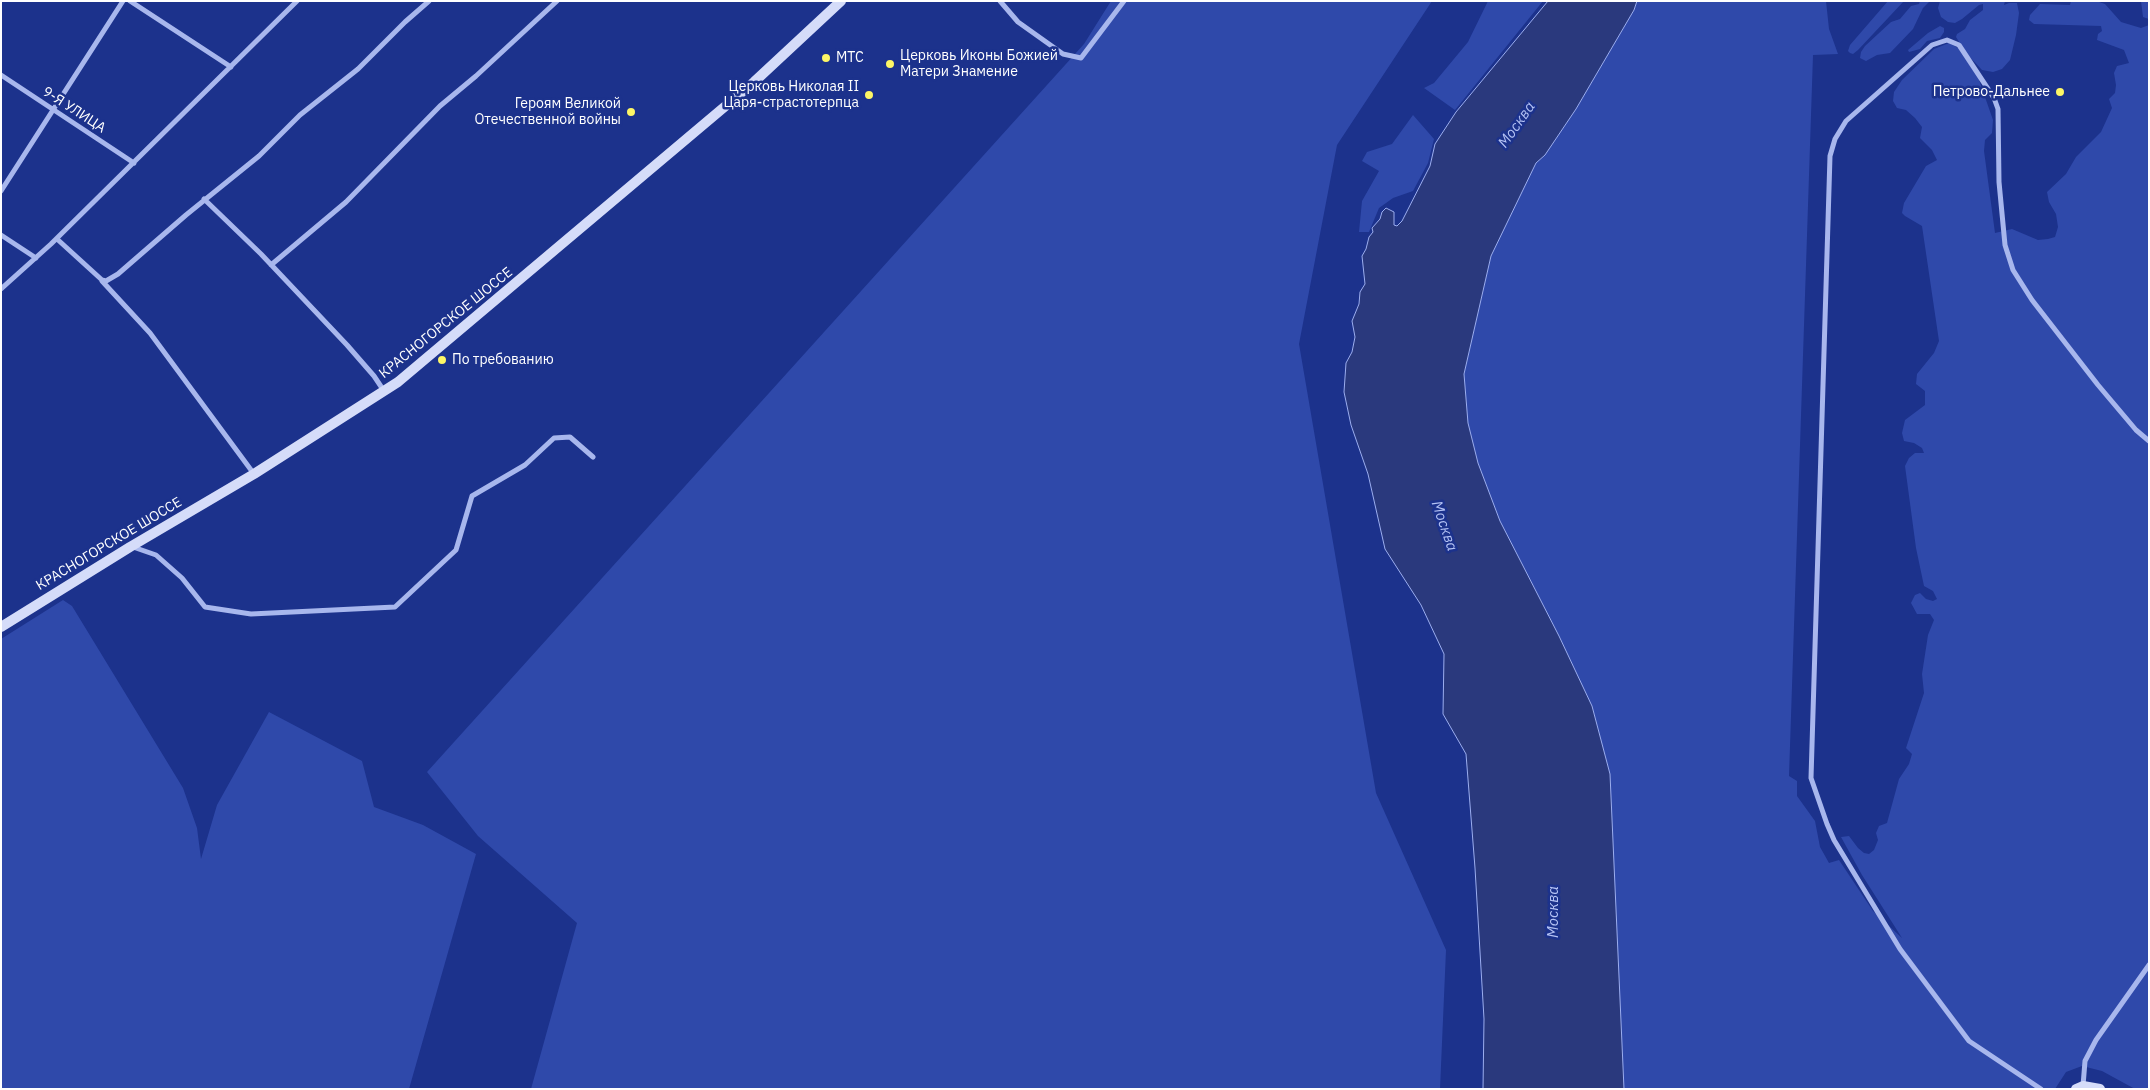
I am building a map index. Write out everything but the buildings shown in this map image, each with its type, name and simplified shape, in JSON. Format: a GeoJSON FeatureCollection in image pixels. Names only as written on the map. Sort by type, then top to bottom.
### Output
{"type":"FeatureCollection","features":[{"type":"Feature","properties":{"kind":"street"},"geometry":{"type":"LineString","coordinates":[[1,191],[123,1]]}},
{"type":"Feature","properties":{"kind":"street"},"geometry":{"type":"LineString","coordinates":[[130,1],[231,66]]}},
{"type":"Feature","properties":{"kind":"street"},"geometry":{"type":"LineString","coordinates":[[1,289],[57,239],[297,1]]}},
{"type":"Feature","properties":{"kind":"street"},"geometry":{"type":"LineString","coordinates":[[102,280],[106,281],[118,274],[204,199],[259,156],[300,116],[358,69],[429,1]]}},
{"type":"Feature","properties":{"kind":"street"},"geometry":{"type":"LineString","coordinates":[[270,265],[346,202],[440,106],[476,76],[557,1]]}},
{"type":"Feature","properties":{"kind":"street","name":"КРАСНОГОРСКОЕ ШОССЕ"},"geometry":{"type":"LineString","coordinates":[[1,627],[130,546],[254,474],[398,382],[754,82],[841,1]]}},
{"type":"Feature","properties":{"kind":"street"},"geometry":{"type":"LineString","coordinates":[[1000,1],[1018,22],[1033,33],[1063,54],[1081,58],[1124,1]]}},
{"type":"Feature","properties":{"kind":"street"},"geometry":{"type":"LineString","coordinates":[[2041,1089],[1969,1041],[1900,950],[1826,824],[1811,778],[1830,156],[1835,139],[1846,122],[1932,44],[1947,40],[1959,45],[1996,104],[1999,125],[1999,182],[2005,244],[2013,270],[2032,300],[2098,385],[2136,430],[2149,441]]}},
{"type":"Feature","properties":{"kind":"street","name":"9-Я УЛИЦА"},"geometry":{"type":"LineString","coordinates":[[1,75],[134,163]]}},
{"type":"Feature","properties":{"kind":"street"},"geometry":{"type":"LineString","coordinates":[[204,199],[347,345],[374,376],[384,392]]}},
{"type":"Feature","properties":{"kind":"street"},"geometry":{"type":"LineString","coordinates":[[1,235],[36,258]]}},
{"type":"Feature","properties":{"kind":"street"},"geometry":{"type":"LineString","coordinates":[[57,239],[102,280],[150,333],[254,474]]}},
{"type":"Feature","properties":{"kind":"street"},"geometry":{"type":"LineString","coordinates":[[130,546],[156,555],[182,578],[205,607],[251,614],[395,608],[456,550],[472,496],[525,465],[554,438],[570,437],[593,457]]}},
{"type":"Feature","properties":{"kind":"street"},"geometry":{"type":"LineString","coordinates":[[2100,1089],[2079,1087],[2085,1061],[2096,1040],[2149,965]]}},
{"type":"Feature","properties":{"kind":"shaded area"},"geometry":{"type":"Polygon","coordinates":[[[1111,1],[1432,1],[1337,145],[1299,344],[1376,793],[1446,950],[1440,1089],[531,1089],[577,923],[478,836],[427,772],[1084,44],[1111,1]]]}},
{"type":"Feature","properties":{"kind":"shaded area"},"geometry":{"type":"Polygon","coordinates":[[[1488,1],[1543,1],[1455,110],[1424,88],[1434,83],[1468,42],[1488,1]]]}},
{"type":"Feature","properties":{"kind":"shaded area"},"geometry":{"type":"Polygon","coordinates":[[[1637,1],[1826,1],[1829,29],[1838,54],[1813,55],[1789,776],[1797,781],[1797,796],[1815,821],[1820,847],[1829,863],[1839,860],[1873,911],[1902,938],[1862,875],[1841,837],[1849,836],[1858,848],[1864,853],[1869,854],[1874,850],[1878,840],[1876,833],[1879,826],[1887,823],[1899,779],[1909,764],[1912,754],[1906,748],[1924,693],[1922,674],[1928,635],[1934,620],[1930,614],[1917,614],[1911,603],[1915,595],[1920,593],[1926,599],[1933,601],[1937,599],[1933,591],[1924,586],[1916,548],[1905,466],[1909,458],[1915,453],[1924,453],[1922,448],[1914,443],[1904,441],[1902,433],[1905,420],[1925,405],[1925,391],[1916,384],[1917,374],[1934,353],[1939,341],[1922,226],[1902,213],[1904,203],[1926,166],[1937,160],[1932,150],[1920,138],[1922,127],[1906,110],[1897,108],[1893,101],[1894,92],[1902,80],[1934,49],[1949,43],[1958,48],[1978,77],[1993,120],[1992,133],[1985,140],[1984,151],[1995,233],[2012,229],[2038,240],[2048,239],[2055,237],[2058,227],[2056,214],[2049,202],[2047,192],[2066,174],[2076,157],[2101,132],[2112,108],[2109,99],[2115,93],[2114,73],[2117,66],[2129,63],[2124,50],[2097,40],[2098,34],[2102,31],[2101,26],[2034,24],[2029,20],[2030,15],[2040,4],[2070,5],[2071,1],[2096,1],[2105,4],[2121,22],[2141,28],[2149,25],[2149,1089],[2135,1089],[2102,1071],[2082,1066],[2066,1072],[2055,1089],[1624,1089],[1610,774],[1592,706],[1559,636],[1500,521],[1478,463],[1468,423],[1464,374],[1491,256],[1499,236],[1536,163],[1545,155],[1576,109],[1634,10],[1637,1]]]}},
{"type":"Feature","properties":{"kind":"shaded area"},"geometry":{"type":"Polygon","coordinates":[[[1888,1],[1904,1],[1858,50],[1853,54],[1850,53],[1848,51],[1850,45],[1888,1]]]}},
{"type":"Feature","properties":{"kind":"shaded area"},"geometry":{"type":"Polygon","coordinates":[[[1920,1],[1930,1],[1923,8],[1913,29],[1890,53],[1877,55],[1866,61],[1860,58],[1865,46],[1891,22],[1900,19],[1911,6],[1919,4],[1920,1]]]}},
{"type":"Feature","properties":{"kind":"shaded area"},"geometry":{"type":"Polygon","coordinates":[[[1940,1],[2005,1],[2004,5],[2017,3],[2019,13],[2016,35],[2010,60],[2002,69],[1993,72],[1982,70],[1966,53],[1956,37],[1957,34],[1965,29],[1970,20],[1983,10],[1983,4],[1955,23],[1948,22],[1941,17],[1938,8],[1940,1]]]}},
{"type":"Feature","properties":{"kind":"shaded area"},"geometry":{"type":"Polygon","coordinates":[[[2141,1],[2149,1],[2149,19],[2143,17],[2141,1]]]}},
{"type":"Feature","properties":{"kind":"shaded area"},"geometry":{"type":"Polygon","coordinates":[[[1940,26],[1944,28],[1944,32],[1940,38],[1927,41],[1920,49],[1909,52],[1908,50],[1928,33],[1940,26]]]}},
{"type":"Feature","properties":{"kind":"shaded area"},"geometry":{"type":"Polygon","coordinates":[[[1413,115],[1434,139],[1428,163],[1413,191],[1393,198],[1379,208],[1369,232],[1359,232],[1362,201],[1379,171],[1362,161],[1367,152],[1392,144],[1413,115]]]}},
{"type":"Feature","properties":{"kind":"shaded area"},"geometry":{"type":"Polygon","coordinates":[[[63,600],[72,606],[183,788],[197,828],[201,859],[217,805],[269,712],[362,761],[374,807],[423,825],[476,854],[409,1089],[1,1089],[1,639],[63,600]]]}},
{"type":"Feature","properties":{"kind":"water","name":"Москва"},"geometry":{"type":"Polygon","coordinates":[[[1548,1],[1637,1],[1634,10],[1576,109],[1545,155],[1536,163],[1491,256],[1464,374],[1468,423],[1478,463],[1500,521],[1559,636],[1592,706],[1610,774],[1624,1089],[1483,1089],[1484,1019],[1466,754],[1443,714],[1444,654],[1421,605],[1385,549],[1368,474],[1351,425],[1344,392],[1346,363],[1352,352],[1355,337],[1352,321],[1359,304],[1360,292],[1365,284],[1362,256],[1369,237],[1373,232],[1372,228],[1386,208],[1394,212],[1394,225],[1397,226],[1402,221],[1430,166],[1435,144],[1456,112],[1548,1]]]}},
{"type":"Feature","properties":{"kind":"place","name":"МТС"},"geometry":{"type":"Point","coordinates":[826,58]}},
{"type":"Feature","properties":{"kind":"place","name":"Церковь Иконы Божией Матери Знамение"},"geometry":{"type":"Point","coordinates":[890,64]}},
{"type":"Feature","properties":{"kind":"place","name":"Петрово-Дальнее"},"geometry":{"type":"Point","coordinates":[2060,92]}},
{"type":"Feature","properties":{"kind":"place","name":"Церковь Николая II Царя-страстотерпца"},"geometry":{"type":"Point","coordinates":[869,95]}},
{"type":"Feature","properties":{"kind":"place","name":"Героям Великой Отечественной войны"},"geometry":{"type":"Point","coordinates":[631,112]}},
{"type":"Feature","properties":{"kind":"place","name":"По требованию"},"geometry":{"type":"Point","coordinates":[442,360]}}]}
